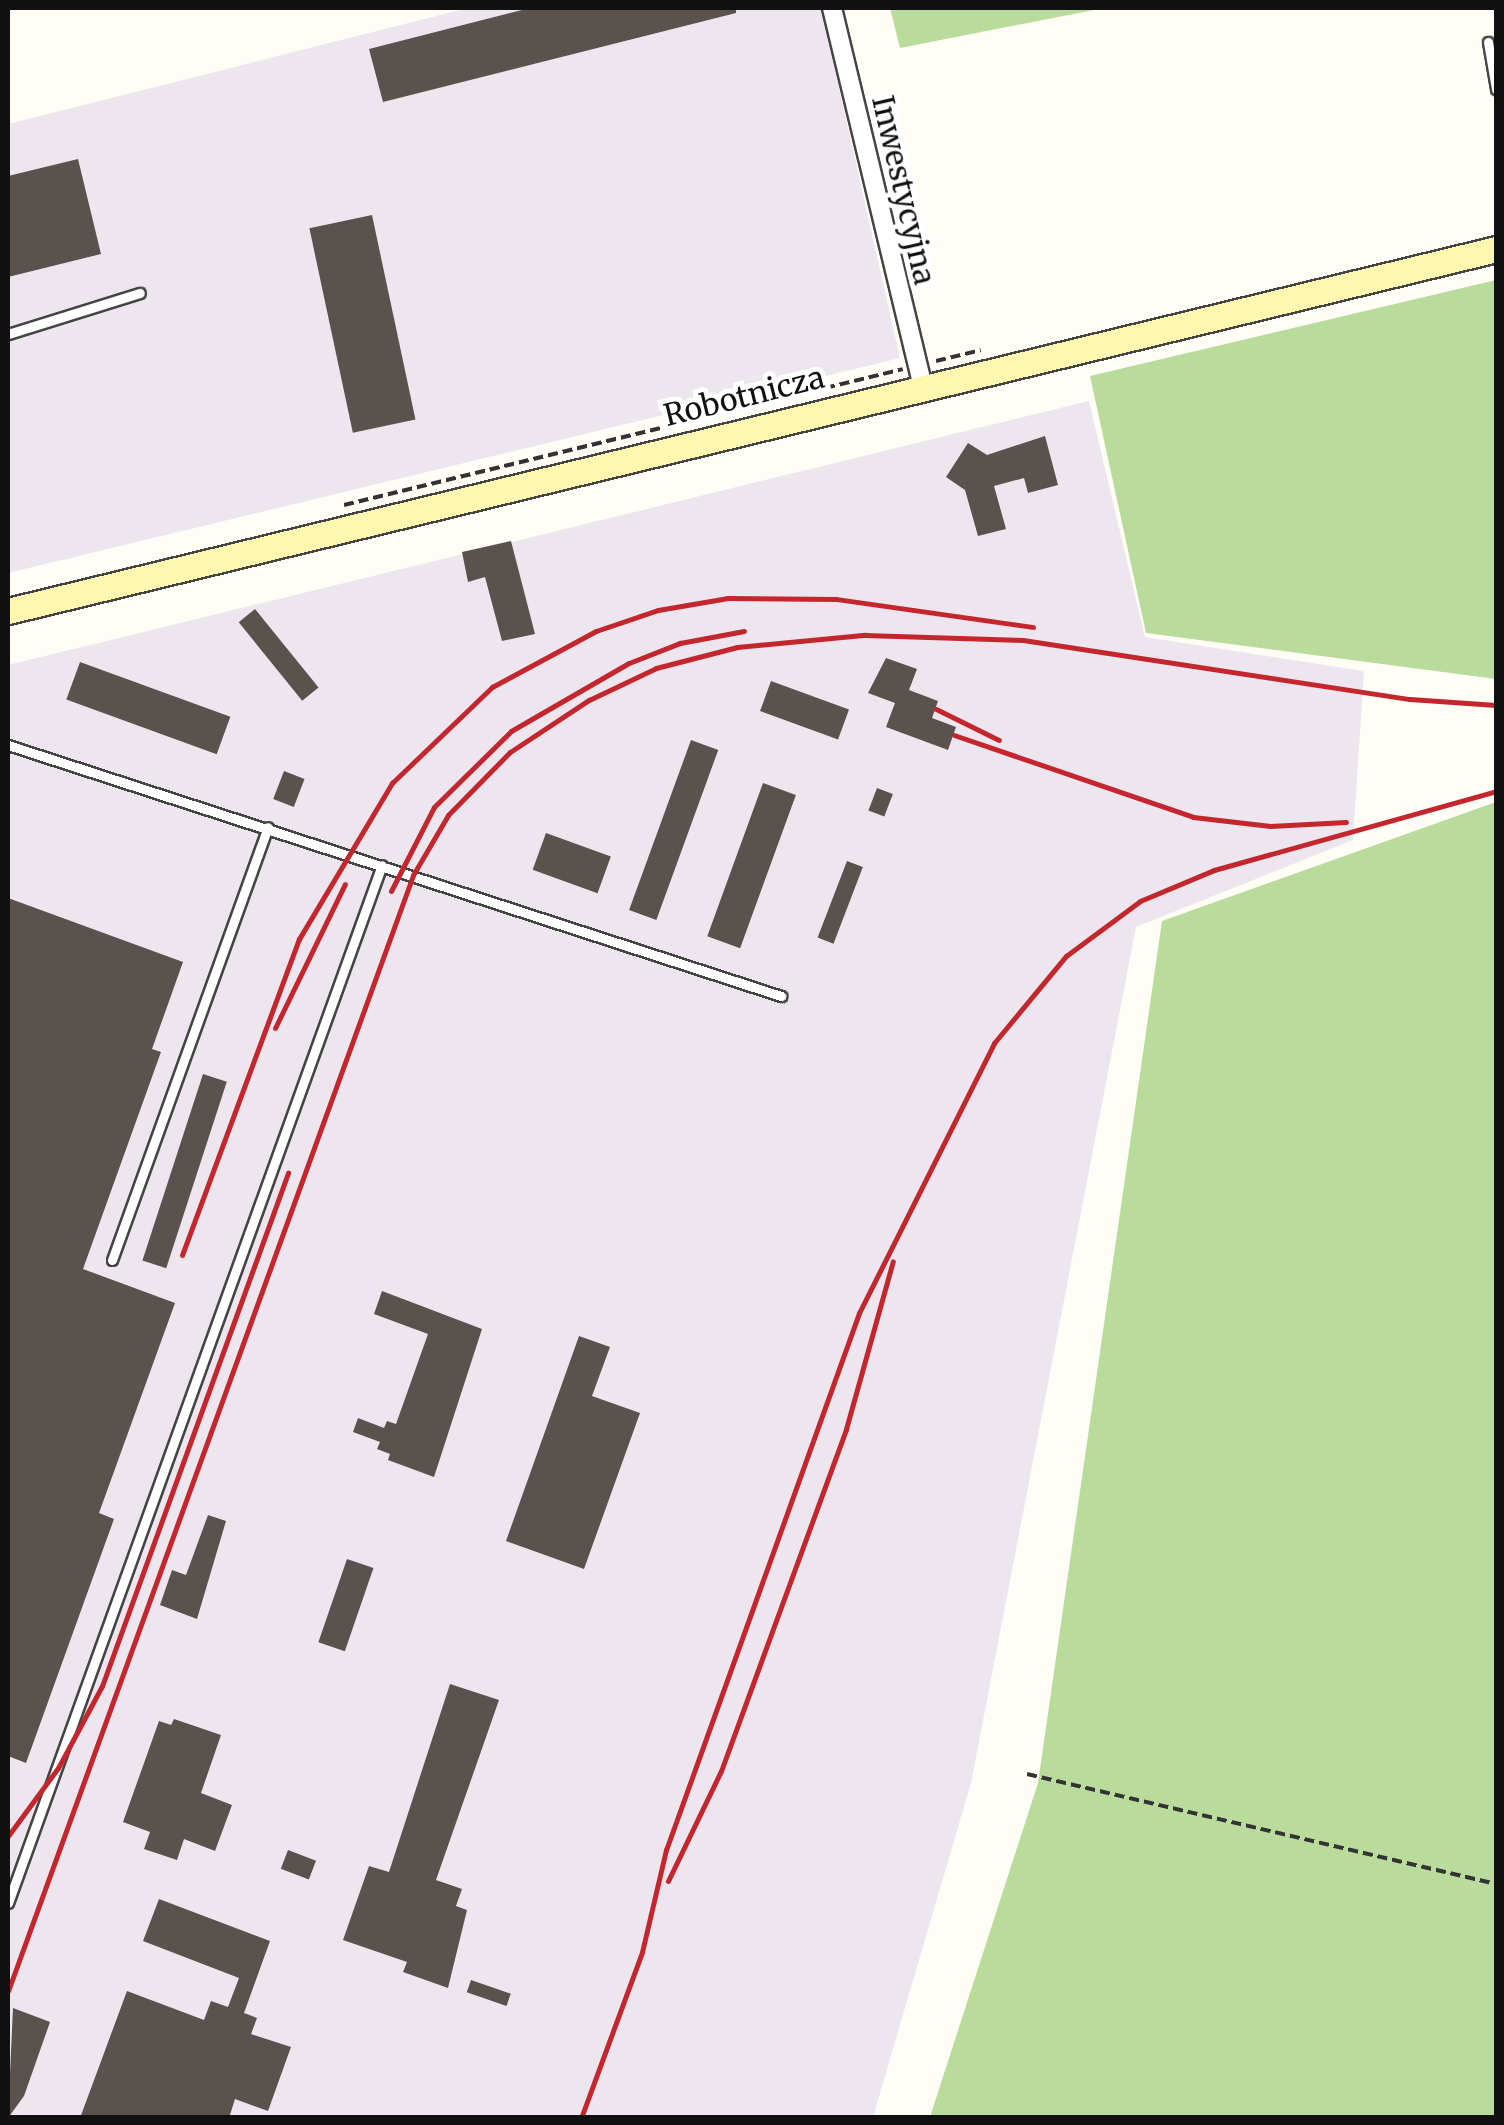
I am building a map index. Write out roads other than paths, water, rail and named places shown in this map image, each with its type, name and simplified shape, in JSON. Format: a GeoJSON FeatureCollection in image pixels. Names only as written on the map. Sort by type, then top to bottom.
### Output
{"type":"FeatureCollection","features":[{"type":"Feature","properties":{"kind":"street","name":"Inwestycyjna"},"geometry":{"type":"LineString","coordinates":[[832,8],[923,386]]}},
{"type":"Feature","properties":{"kind":"street","name":"Robotnicza"},"geometry":{"type":"LineString","coordinates":[[8,611],[1496,249]]}},
{"type":"Feature","properties":{"kind":"lane"},"geometry":{"type":"LineString","coordinates":[[1488,42],[1496,89]]}},
{"type":"Feature","properties":{"kind":"lane"},"geometry":{"type":"LineString","coordinates":[[8,334],[140,293]]}},
{"type":"Feature","properties":{"kind":"lane"},"geometry":{"type":"LineString","coordinates":[[8,746],[780,996]]}},
{"type":"Feature","properties":{"kind":"lane"},"geometry":{"type":"LineString","coordinates":[[112,1260],[268,828]]}},
{"type":"Feature","properties":{"kind":"lane"},"geometry":{"type":"LineString","coordinates":[[8,1903],[382,865]]}},
{"type":"Feature","properties":{"kind":"railway"},"geometry":{"type":"LineString","coordinates":[[182,1255],[299,939],[392,783],[492,687],[596,631],[658,610],[728,598],[836,599],[1033,627]]}},
{"type":"Feature","properties":{"kind":"railway"},"geometry":{"type":"LineString","coordinates":[[391,891],[434,807],[511,731],[629,663],[680,643],[744,631]]}},
{"type":"Feature","properties":{"kind":"railway"},"geometry":{"type":"LineString","coordinates":[[8,1991],[413,875],[448,815],[510,752],[589,700],[656,668],[737,647],[865,635],[1023,640],[1410,699],[1496,705]]}},
{"type":"Feature","properties":{"kind":"railway"},"geometry":{"type":"LineString","coordinates":[[936,709],[999,740]]}},
{"type":"Feature","properties":{"kind":"railway"},"geometry":{"type":"LineString","coordinates":[[954,735],[1193,817],[1270,826],[1346,822]]}},
{"type":"Feature","properties":{"kind":"railway"},"geometry":{"type":"LineString","coordinates":[[581,2118],[642,1952],[666,1850],[859,1313],[994,1043],[1066,956],[1140,901],[1214,870],[1496,791]]}},
{"type":"Feature","properties":{"kind":"railway"},"geometry":{"type":"LineString","coordinates":[[275,1028],[345,884]]}},
{"type":"Feature","properties":{"kind":"railway"},"geometry":{"type":"LineString","coordinates":[[8,1836],[58,1768],[102,1686],[288,1173]]}},
{"type":"Feature","properties":{"kind":"railway"},"geometry":{"type":"LineString","coordinates":[[668,1881],[721,1771],[846,1429],[893,1261]]}}]}
